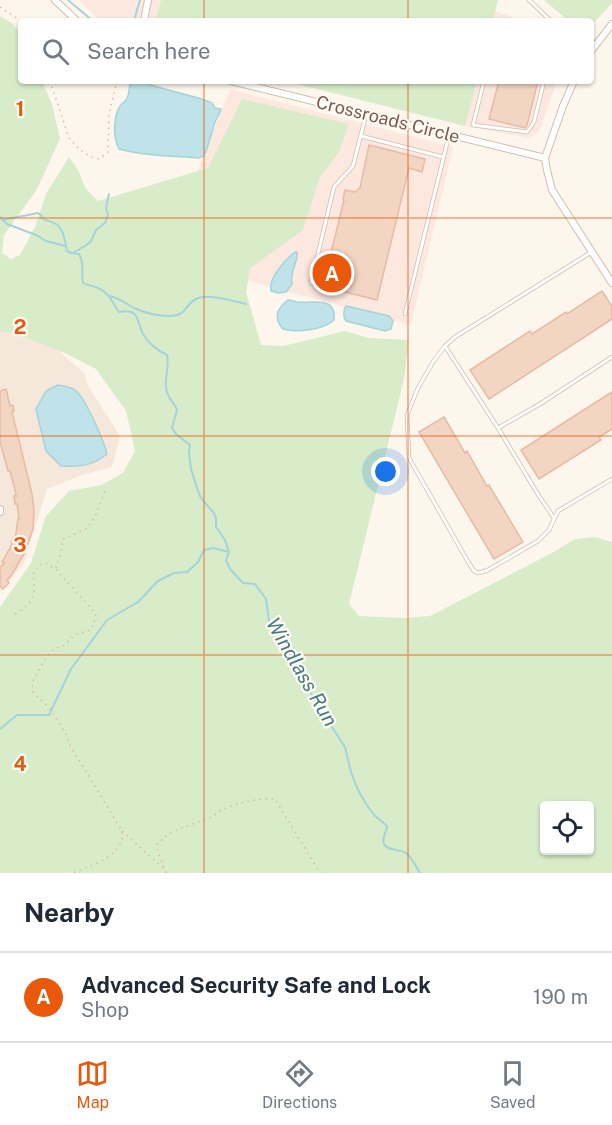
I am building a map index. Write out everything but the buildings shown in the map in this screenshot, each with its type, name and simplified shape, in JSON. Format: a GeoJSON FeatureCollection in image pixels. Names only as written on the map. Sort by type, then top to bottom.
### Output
{"type":"FeatureCollection","features":[{"type":"Feature","properties":{"kind":"street"},"geometry":{"type":"LineString","coordinates":[[55,0],[74,18]]}},
{"type":"Feature","properties":{"kind":"street"},"geometry":{"type":"LineString","coordinates":[[145,18],[148,0]]}},
{"type":"Feature","properties":{"kind":"street"},"geometry":{"type":"LineString","coordinates":[[594,47],[612,24]]}},
{"type":"Feature","properties":{"kind":"street","name":"Crossroads Circle"},"geometry":{"type":"LineString","coordinates":[[243,84],[545,158]]}},
{"type":"Feature","properties":{"kind":"street"},"geometry":{"type":"LineString","coordinates":[[573,84],[562,106],[545,158],[547,170],[552,190],[612,283]]}},
{"type":"Feature","properties":{"kind":"lane"},"geometry":{"type":"LineString","coordinates":[[529,0],[548,18]]}},
{"type":"Feature","properties":{"kind":"lane"},"geometry":{"type":"LineString","coordinates":[[483,84],[474,125],[527,132],[534,122],[543,84]]}},
{"type":"Feature","properties":{"kind":"lane"},"geometry":{"type":"LineString","coordinates":[[311,283],[334,187],[353,166],[366,114]]}},
{"type":"Feature","properties":{"kind":"lane"},"geometry":{"type":"LineString","coordinates":[[405,314],[449,134]]}},
{"type":"Feature","properties":{"kind":"lane"},"geometry":{"type":"LineString","coordinates":[[361,136],[444,157]]}},
{"type":"Feature","properties":{"kind":"lane"},"geometry":{"type":"LineString","coordinates":[[592,252],[455,337],[445,346],[418,388],[407,415],[409,458],[466,560],[478,573],[488,570],[538,541],[549,530],[558,511],[612,479]]}},
{"type":"Feature","properties":{"kind":"lane"},"geometry":{"type":"LineString","coordinates":[[445,346],[554,518]]}},
{"type":"Feature","properties":{"kind":"lane"},"geometry":{"type":"LineString","coordinates":[[498,428],[540,404],[612,357]]}},
{"type":"Feature","properties":{"kind":"path"},"geometry":{"type":"LineString","coordinates":[[0,7],[18,19]]}},
{"type":"Feature","properties":{"kind":"path"},"geometry":{"type":"LineString","coordinates":[[52,84],[69,138],[90,157],[99,159],[108,153],[109,114],[116,84]]}},
{"type":"Feature","properties":{"kind":"path"},"geometry":{"type":"LineString","coordinates":[[56,569],[63,539],[86,529],[95,516],[106,488]]}},
{"type":"Feature","properties":{"kind":"path"},"geometry":{"type":"LineString","coordinates":[[15,614],[25,608],[34,597],[33,574],[39,565],[45,563],[56,569],[96,614],[93,626],[88,631],[74,635],[65,645],[54,649],[46,657],[32,684],[33,692],[51,711],[122,831],[166,872]]}},
{"type":"Feature","properties":{"kind":"path"},"geometry":{"type":"LineString","coordinates":[[166,872],[156,846],[162,838],[188,825],[212,817],[220,811],[262,798],[275,799],[320,873]]}},
{"type":"Feature","properties":{"kind":"path"},"geometry":{"type":"LineString","coordinates":[[74,873],[119,848],[123,838],[122,831]]}},
{"type":"Feature","properties":{"kind":"shaded area"},"geometry":{"type":"Polygon","coordinates":[[[79,0],[161,0],[156,18],[97,18],[79,0]]]}},
{"type":"Feature","properties":{"kind":"shaded area"},"geometry":{"type":"Polygon","coordinates":[[[495,11],[514,18],[494,18],[495,11]]]}},
{"type":"Feature","properties":{"kind":"shaded area"},"geometry":{"type":"Polygon","coordinates":[[[476,84],[556,84],[539,132],[529,138],[465,126],[476,84]]]}},
{"type":"Feature","properties":{"kind":"shaded area"},"geometry":{"type":"Polygon","coordinates":[[[230,89],[453,147],[411,325],[165,258],[173,232],[230,89]]]}},
{"type":"Feature","properties":{"kind":"shaded area"},"geometry":{"type":"Polygon","coordinates":[[[0,327],[39,334],[84,373],[88,386],[120,436],[112,467],[82,475],[47,489],[24,563],[0,592],[0,327]]]}},
{"type":"Feature","properties":{"kind":"green space"},"geometry":{"type":"Polygon","coordinates":[[[161,0],[498,0],[494,18],[156,18],[161,0]]]}},
{"type":"Feature","properties":{"kind":"green space"},"geometry":{"type":"Polygon","coordinates":[[[544,0],[612,0],[612,3],[594,23],[594,18],[565,18],[544,0]]]}},
{"type":"Feature","properties":{"kind":"green space"},"geometry":{"type":"Polygon","coordinates":[[[0,16],[13,24],[18,31],[18,84],[43,84],[52,104],[60,139],[36,191],[4,235],[2,253],[11,259],[20,255],[35,227],[46,194],[69,157],[77,168],[86,189],[98,201],[208,168],[242,99],[349,124],[339,152],[320,177],[303,230],[250,268],[246,292],[261,345],[283,346],[345,331],[369,338],[409,340],[404,379],[349,604],[359,616],[404,618],[430,616],[575,539],[595,537],[612,542],[612,873],[0,873],[0,607],[31,563],[46,516],[69,491],[101,485],[123,473],[135,451],[126,411],[96,369],[65,353],[13,333],[0,331],[0,16]]]}},
{"type":"Feature","properties":{"kind":"green space"},"geometry":{"type":"Polygon","coordinates":[[[297,84],[476,84],[465,126],[297,84]]]}},
{"type":"Feature","properties":{"kind":"water"},"geometry":{"type":"Polygon","coordinates":[[[149,84],[202,99],[212,103],[215,108],[221,109],[204,156],[199,158],[159,155],[119,149],[115,134],[116,116],[120,106],[127,98],[130,85],[149,84]]]}},
{"type":"Feature","properties":{"kind":"water"},"geometry":{"type":"Polygon","coordinates":[[[297,252],[297,257],[292,284],[286,292],[271,291],[275,275],[282,264],[297,252]]]}},
{"type":"Feature","properties":{"kind":"water"},"geometry":{"type":"Polygon","coordinates":[[[288,300],[327,304],[334,312],[334,320],[310,330],[283,329],[277,317],[281,306],[288,300]]]}},
{"type":"Feature","properties":{"kind":"water"},"geometry":{"type":"Polygon","coordinates":[[[346,306],[389,316],[393,321],[391,329],[385,331],[346,321],[344,309],[346,306]]]}},
{"type":"Feature","properties":{"kind":"water"},"geometry":{"type":"Polygon","coordinates":[[[58,385],[75,390],[89,411],[107,454],[96,461],[80,466],[61,466],[46,451],[36,409],[46,391],[58,385]]]}},
{"type":"Feature","properties":{"kind":"waterway"},"geometry":{"type":"LineString","coordinates":[[68,0],[89,18]]}},
{"type":"Feature","properties":{"kind":"waterway"},"geometry":{"type":"LineString","coordinates":[[135,18],[140,0]]}},
{"type":"Feature","properties":{"kind":"waterway"},"geometry":{"type":"LineString","coordinates":[[73,253],[88,244],[96,230],[105,223],[108,215],[106,208],[109,194]]}},
{"type":"Feature","properties":{"kind":"waterway","name":"Windlass Run"},"geometry":{"type":"LineString","coordinates":[[2,220],[38,213],[42,218],[59,226],[67,251],[79,254],[81,258],[83,283],[102,290],[119,312],[126,311],[134,314],[148,341],[167,355],[166,387],[177,410],[172,428],[190,445],[191,469],[198,491],[214,513],[216,527],[225,540],[229,552],[226,560],[230,569],[243,583],[255,584],[266,599],[269,621],[290,653],[315,701],[345,747],[357,788],[374,815],[387,826],[384,844],[388,848],[406,853],[420,873]]}},
{"type":"Feature","properties":{"kind":"waterway","name":"Windlass Run"},"geometry":{"type":"LineString","coordinates":[[0,217],[7,224],[46,241],[65,246]]}},
{"type":"Feature","properties":{"kind":"waterway"},"geometry":{"type":"LineString","coordinates":[[109,296],[134,308],[165,316],[180,314],[192,301],[201,297],[221,298],[246,304]]}},
{"type":"Feature","properties":{"kind":"waterway"},"geometry":{"type":"LineString","coordinates":[[0,729],[17,715],[49,715],[71,669],[107,620],[138,602],[158,581],[174,573],[187,572],[198,562],[204,550],[213,548],[229,552]]}},
{"type":"Feature","properties":{"kind":"place","name":"Advanced Security Safe and Lock"},"geometry":{"type":"Point","coordinates":[332,273]}}]}
